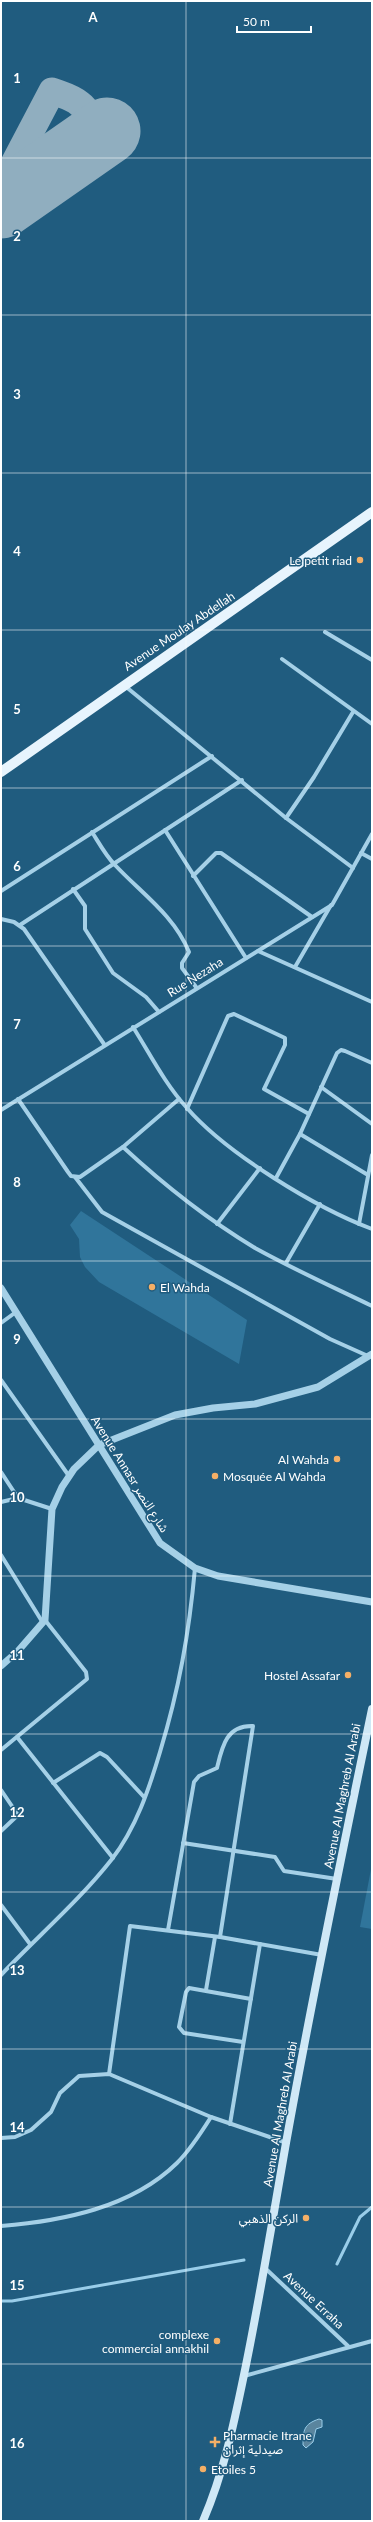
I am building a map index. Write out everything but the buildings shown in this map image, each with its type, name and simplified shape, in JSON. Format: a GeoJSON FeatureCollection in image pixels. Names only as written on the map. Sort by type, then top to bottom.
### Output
{"type":"FeatureCollection","features":[{"type":"Feature","properties":{"kind":"main road","name":"Avenue Moulay Abdellah"},"geometry":{"type":"LineString","coordinates":[[1,772],[124,685],[279,579],[372,512]]}},
{"type":"Feature","properties":{"kind":"main road","name":"Avenue Al Maghreb Al Arabi"},"geometry":{"type":"LineString","coordinates":[[203,2521],[225,2463],[244,2376],[266,2269],[286,2143],[322,1955],[372,1709]]}},
{"type":"Feature","properties":{"kind":"street"},"geometry":{"type":"LineString","coordinates":[[325,632],[372,660]]}},
{"type":"Feature","properties":{"kind":"street"},"geometry":{"type":"LineString","coordinates":[[282,659],[353,712],[372,724]]}},
{"type":"Feature","properties":{"kind":"street"},"geometry":{"type":"LineString","coordinates":[[124,685],[242,780],[286,818],[353,868]]}},
{"type":"Feature","properties":{"kind":"street"},"geometry":{"type":"LineString","coordinates":[[286,818],[314,777],[353,712]]}},
{"type":"Feature","properties":{"kind":"street"},"geometry":{"type":"LineString","coordinates":[[1,891],[212,756]]}},
{"type":"Feature","properties":{"kind":"street"},"geometry":{"type":"LineString","coordinates":[[20,925],[242,780]]}},
{"type":"Feature","properties":{"kind":"street"},"geometry":{"type":"LineString","coordinates":[[165,830],[246,958]]}},
{"type":"Feature","properties":{"kind":"street"},"geometry":{"type":"LineString","coordinates":[[92,832],[113,864],[169,917],[184,939],[189,952],[182,963],[182,968],[196,987]]}},
{"type":"Feature","properties":{"kind":"street"},"geometry":{"type":"LineString","coordinates":[[295,968],[372,834]]}},
{"type":"Feature","properties":{"kind":"street"},"geometry":{"type":"LineString","coordinates":[[193,876],[216,853],[221,852],[312,916]]}},
{"type":"Feature","properties":{"kind":"street"},"geometry":{"type":"LineString","coordinates":[[361,853],[372,859]]}},
{"type":"Feature","properties":{"kind":"street"},"geometry":{"type":"LineString","coordinates":[[73,889],[85,906],[85,929],[113,973],[146,997],[159,1012]]}},
{"type":"Feature","properties":{"kind":"street","name":"Rue Nezaha"},"geometry":{"type":"LineString","coordinates":[[1,1110],[104,1044],[159,1012],[196,987],[332,905]]}},
{"type":"Feature","properties":{"kind":"street"},"geometry":{"type":"LineString","coordinates":[[1,920],[14,922],[20,925],[104,1044]]}},
{"type":"Feature","properties":{"kind":"street"},"geometry":{"type":"LineString","coordinates":[[258,951],[372,1002]]}},
{"type":"Feature","properties":{"kind":"street"},"geometry":{"type":"LineString","coordinates":[[187,1109],[228,1016],[234,1014],[285,1038],[284,1045],[264,1089],[309,1114]]}},
{"type":"Feature","properties":{"kind":"street"},"geometry":{"type":"LineString","coordinates":[[133,1027],[179,1099],[187,1109],[218,1138],[276,1178],[320,1204],[372,1229]]}},
{"type":"Feature","properties":{"kind":"street"},"geometry":{"type":"LineString","coordinates":[[276,1178],[300,1134],[337,1053],[340,1050],[372,1063]]}},
{"type":"Feature","properties":{"kind":"street"},"geometry":{"type":"LineString","coordinates":[[321,1087],[372,1124]]}},
{"type":"Feature","properties":{"kind":"street"},"geometry":{"type":"LineString","coordinates":[[18,1099],[68,1172],[75,1177],[102,1212],[330,1339],[371,1354]]}},
{"type":"Feature","properties":{"kind":"street"},"geometry":{"type":"LineString","coordinates":[[75,1177],[80,1177],[123,1147],[179,1099]]}},
{"type":"Feature","properties":{"kind":"street"},"geometry":{"type":"LineString","coordinates":[[300,1134],[368,1175]]}},
{"type":"Feature","properties":{"kind":"street"},"geometry":{"type":"LineString","coordinates":[[123,1147],[167,1188],[217,1224],[286,1263],[372,1306]]}},
{"type":"Feature","properties":{"kind":"street"},"geometry":{"type":"LineString","coordinates":[[359,1224],[372,1155]]}},
{"type":"Feature","properties":{"kind":"street"},"geometry":{"type":"LineString","coordinates":[[217,1224],[260,1168]]}},
{"type":"Feature","properties":{"kind":"street"},"geometry":{"type":"LineString","coordinates":[[286,1263],[320,1204]]}},
{"type":"Feature","properties":{"kind":"street","name":"Avenue Annasr شارع النصر"},"geometry":{"type":"LineString","coordinates":[[1,1288],[160,1543],[195,1568],[240,1580],[372,1602]]}},
{"type":"Feature","properties":{"kind":"street"},"geometry":{"type":"LineString","coordinates":[[1,1323],[16,1312]]}},
{"type":"Feature","properties":{"kind":"street"},"geometry":{"type":"LineString","coordinates":[[1,1666],[18,1651],[44,1621],[52,1509],[69,1476],[99,1445],[175,1415],[213,1408],[255,1404],[318,1387],[371,1354]]}},
{"type":"Feature","properties":{"kind":"street"},"geometry":{"type":"LineString","coordinates":[[1,1380],[69,1476]]}},
{"type":"Feature","properties":{"kind":"street"},"geometry":{"type":"LineString","coordinates":[[1,1391],[6,1388]]}},
{"type":"Feature","properties":{"kind":"street"},"geometry":{"type":"LineString","coordinates":[[1,1472],[18,1498]]}},
{"type":"Feature","properties":{"kind":"street"},"geometry":{"type":"LineString","coordinates":[[1,1502],[18,1498],[52,1509]]}},
{"type":"Feature","properties":{"kind":"street"},"geometry":{"type":"LineString","coordinates":[[1,1556],[44,1621],[86,1672],[87,1678],[86,1682],[1,1750]]}},
{"type":"Feature","properties":{"kind":"street"},"geometry":{"type":"LineString","coordinates":[[1,1975],[30,1944],[83,1893],[113,1858],[134,1824],[157,1761],[181,1675],[190,1628],[195,1568]]}},
{"type":"Feature","properties":{"kind":"street"},"geometry":{"type":"LineString","coordinates":[[168,1930],[196,1778],[217,1768],[224,1742],[229,1734],[244,1726],[253,1726],[220,1938]]}},
{"type":"Feature","properties":{"kind":"street"},"geometry":{"type":"LineString","coordinates":[[17,1737],[113,1858]]}},
{"type":"Feature","properties":{"kind":"street"},"geometry":{"type":"LineString","coordinates":[[53,1783],[100,1752],[108,1757],[144,1797]]}},
{"type":"Feature","properties":{"kind":"street"},"geometry":{"type":"LineString","coordinates":[[1,1790],[18,1812],[15,1820],[1,1831]]}},
{"type":"Feature","properties":{"kind":"street"},"geometry":{"type":"LineString","coordinates":[[183,1843],[275,1857],[284,1871],[338,1879]]}},
{"type":"Feature","properties":{"kind":"street"},"geometry":{"type":"LineString","coordinates":[[1,1905],[30,1944]]}},
{"type":"Feature","properties":{"kind":"street"},"geometry":{"type":"LineString","coordinates":[[109,2074],[129,1927],[135,1925],[322,1955]]}},
{"type":"Feature","properties":{"kind":"street"},"geometry":{"type":"LineString","coordinates":[[206,1990],[215,1937]]}},
{"type":"Feature","properties":{"kind":"street"},"geometry":{"type":"LineString","coordinates":[[230,2124],[260,1944]]}},
{"type":"Feature","properties":{"kind":"street"},"geometry":{"type":"LineString","coordinates":[[244,2042],[184,2032],[180,2030],[187,1990],[192,1988],[251,1999]]}},
{"type":"Feature","properties":{"kind":"street"},"geometry":{"type":"LineString","coordinates":[[1,2138],[14,2137],[31,2130],[51,2112],[60,2092],[79,2076],[109,2074],[230,2124],[286,2143]]}},
{"type":"Feature","properties":{"kind":"street"},"geometry":{"type":"LineString","coordinates":[[1,2226],[38,2223],[86,2212],[131,2195],[159,2178],[177,2163],[192,2145],[211,2116]]}},
{"type":"Feature","properties":{"kind":"street","name":"Avenue Erraha"},"geometry":{"type":"LineString","coordinates":[[266,2269],[348,2346]]}},
{"type":"Feature","properties":{"kind":"street","name":"Avenue Erraha"},"geometry":{"type":"LineString","coordinates":[[244,2376],[348,2346],[372,2341]]}},
{"type":"Feature","properties":{"kind":"shaded area","name":"El Wahda"},"geometry":{"type":"Polygon","coordinates":[[[81,1211],[247,1320],[239,1364],[99,1282],[85,1267],[80,1257],[79,1239],[70,1225],[81,1211]]]}},
{"type":"Feature","properties":{"kind":"shaded area"},"geometry":{"type":"Polygon","coordinates":[[[372,1864],[372,1929],[360,1927],[372,1864]]]}},
{"type":"Feature","properties":{"kind":"shaded area"},"geometry":{"type":"Polygon","coordinates":[[[319,2419],[322,2420],[322,2427],[316,2429],[313,2442],[306,2448],[303,2445],[305,2428],[310,2423],[319,2419]]]}},
{"type":"Feature","properties":{"kind":"waterway"},"geometry":{"type":"LineString","coordinates":[[337,2264],[360,2217],[372,2207]]}},
{"type":"Feature","properties":{"kind":"waterway"},"geometry":{"type":"LineString","coordinates":[[1,2301],[12,2301],[244,2260]]}},
{"type":"Feature","properties":{"kind":"taxiway"},"geometry":{"type":"LineString","coordinates":[[1,188],[52,91],[67,96],[85,109],[89,115],[93,128],[94,141],[91,153],[86,163],[79,171],[70,177],[59,181],[47,183],[34,182]]}},
{"type":"Feature","properties":{"kind":"runway"},"geometry":{"type":"LineString","coordinates":[[1,205],[107,131]]}},
{"type":"Feature","properties":{"kind":"place","name":"Le petit riad"},"geometry":{"type":"Point","coordinates":[360,560]}},
{"type":"Feature","properties":{"kind":"place","name":"El Wahda"},"geometry":{"type":"Point","coordinates":[152,1287]}},
{"type":"Feature","properties":{"kind":"place","name":"Al Wahda"},"geometry":{"type":"Point","coordinates":[337,1459]}},
{"type":"Feature","properties":{"kind":"place","name":"Mosquée Al Wahda"},"geometry":{"type":"Point","coordinates":[215,1476]}},
{"type":"Feature","properties":{"kind":"place","name":"Hostel Assafar"},"geometry":{"type":"Point","coordinates":[348,1675]}},
{"type":"Feature","properties":{"kind":"place","name":"الركن الذهبي"},"geometry":{"type":"Point","coordinates":[306,2218]}},
{"type":"Feature","properties":{"kind":"place","name":"complexe commercial annakhil"},"geometry":{"type":"Point","coordinates":[217,2341]}},
{"type":"Feature","properties":{"kind":"place","name":"Pharmacie Itrane صيدلية إثران"},"geometry":{"type":"Point","coordinates":[215,2442]}},
{"type":"Feature","properties":{"kind":"place","name":"Etoiles 5"},"geometry":{"type":"Point","coordinates":[203,2469]}}]}
